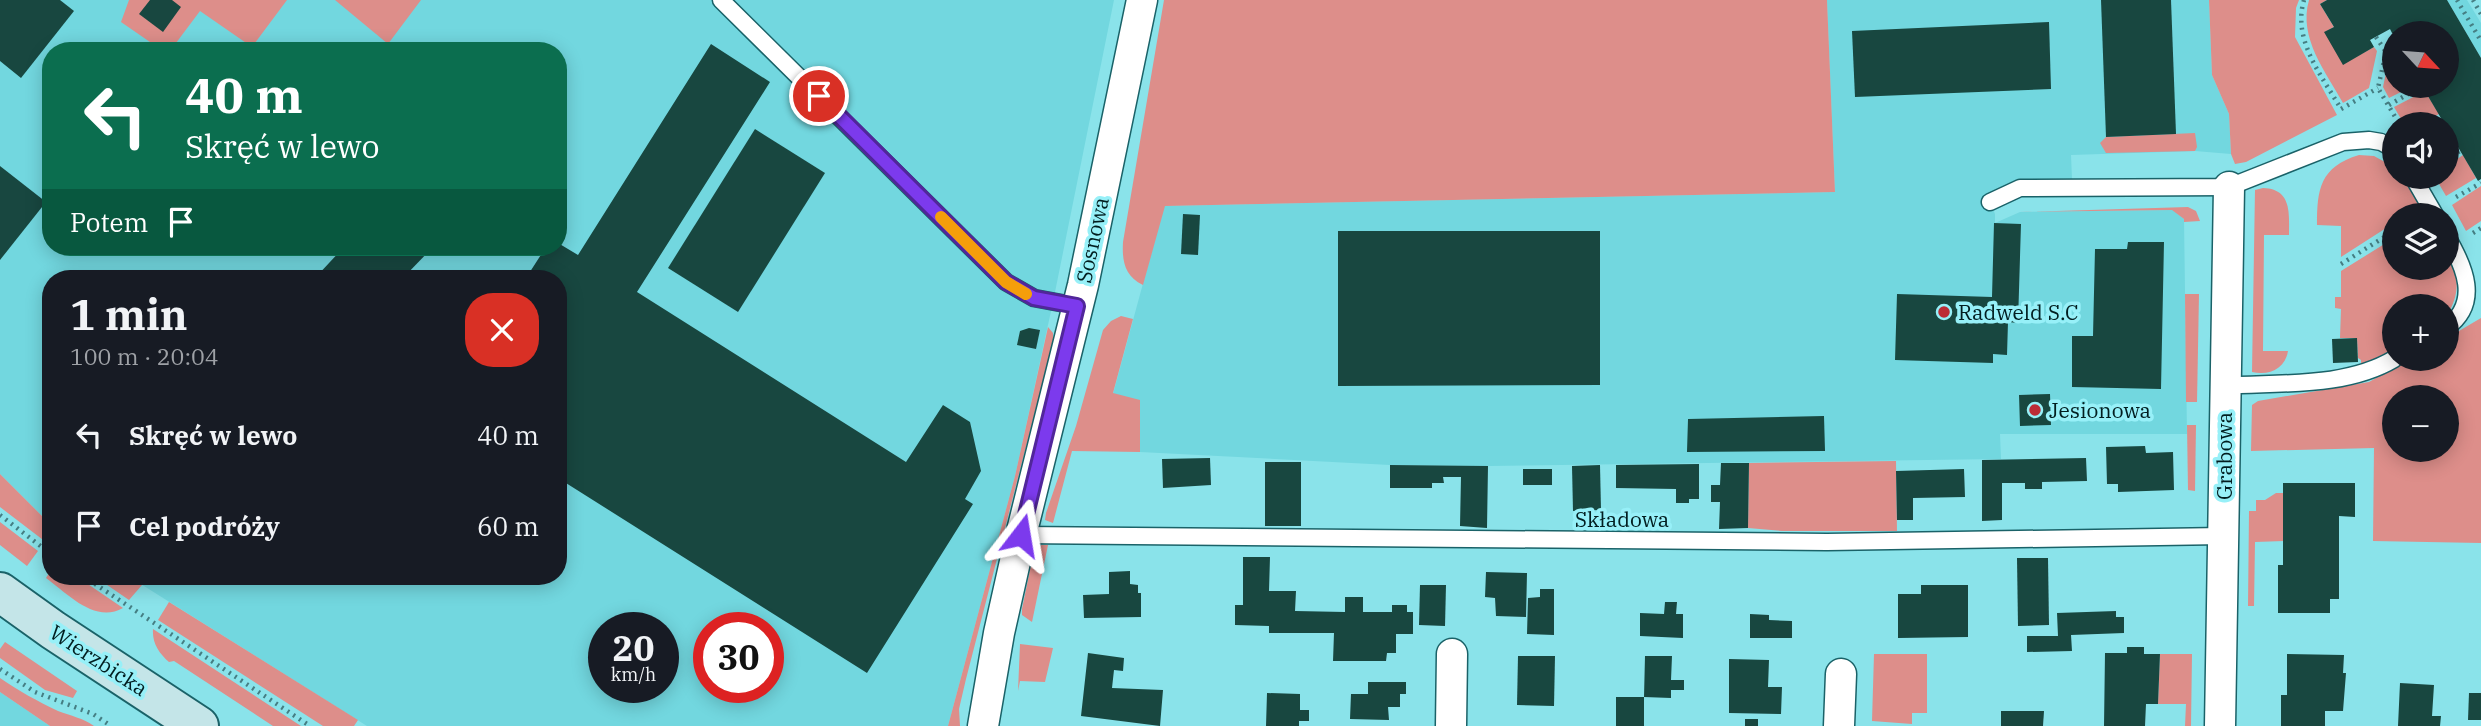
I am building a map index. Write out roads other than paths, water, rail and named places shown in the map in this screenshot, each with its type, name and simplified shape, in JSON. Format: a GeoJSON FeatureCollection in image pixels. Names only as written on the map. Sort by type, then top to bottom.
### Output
{"type":"FeatureCollection","features":[{"type":"Feature","properties":{"kind":"street","name":"Sosnowa"},"geometry":{"type":"LineString","coordinates":[[983,726],[999,633],[1077,306],[1142,0]]}},
{"type":"Feature","properties":{"kind":"street","name":"Grabowa"},"geometry":{"type":"LineString","coordinates":[[2220,726],[2229,187]]}},
{"type":"Feature","properties":{"kind":"street","name":"Wierzbicka"},"geometry":{"type":"LineString","coordinates":[[0,592],[193,725]]}},
{"type":"Feature","properties":{"kind":"street"},"geometry":{"type":"LineString","coordinates":[[1451,654],[1451,726]]}},
{"type":"Feature","properties":{"kind":"street"},"geometry":{"type":"LineString","coordinates":[[1839,726],[1840,674]]}},
{"type":"Feature","properties":{"kind":"lane"},"geometry":{"type":"LineString","coordinates":[[721,0],[1006,282],[1034,298],[1077,306]]}},
{"type":"Feature","properties":{"kind":"lane"},"geometry":{"type":"LineString","coordinates":[[1990,202],[2020,188],[2229,187],[2343,142],[2369,139],[2382,143]]}},
{"type":"Feature","properties":{"kind":"lane"},"geometry":{"type":"LineString","coordinates":[[2424,189],[2436,203]]}},
{"type":"Feature","properties":{"kind":"lane"},"geometry":{"type":"LineString","coordinates":[[2459,257],[2467,271],[2472,293],[2459,318]]}},
{"type":"Feature","properties":{"kind":"lane"},"geometry":{"type":"LineString","coordinates":[[2224,386],[2345,377],[2382,366]]}},
{"type":"Feature","properties":{"kind":"lane","name":"Składowa"},"geometry":{"type":"LineString","coordinates":[[1021,535],[1827,542],[2223,536]]}},
{"type":"Feature","properties":{"kind":"place","name":"Radweld S.C"},"geometry":{"type":"Point","coordinates":[1944,312]}},
{"type":"Feature","properties":{"kind":"place","name":"Jesionowa"},"geometry":{"type":"Point","coordinates":[2035,410]}}]}
